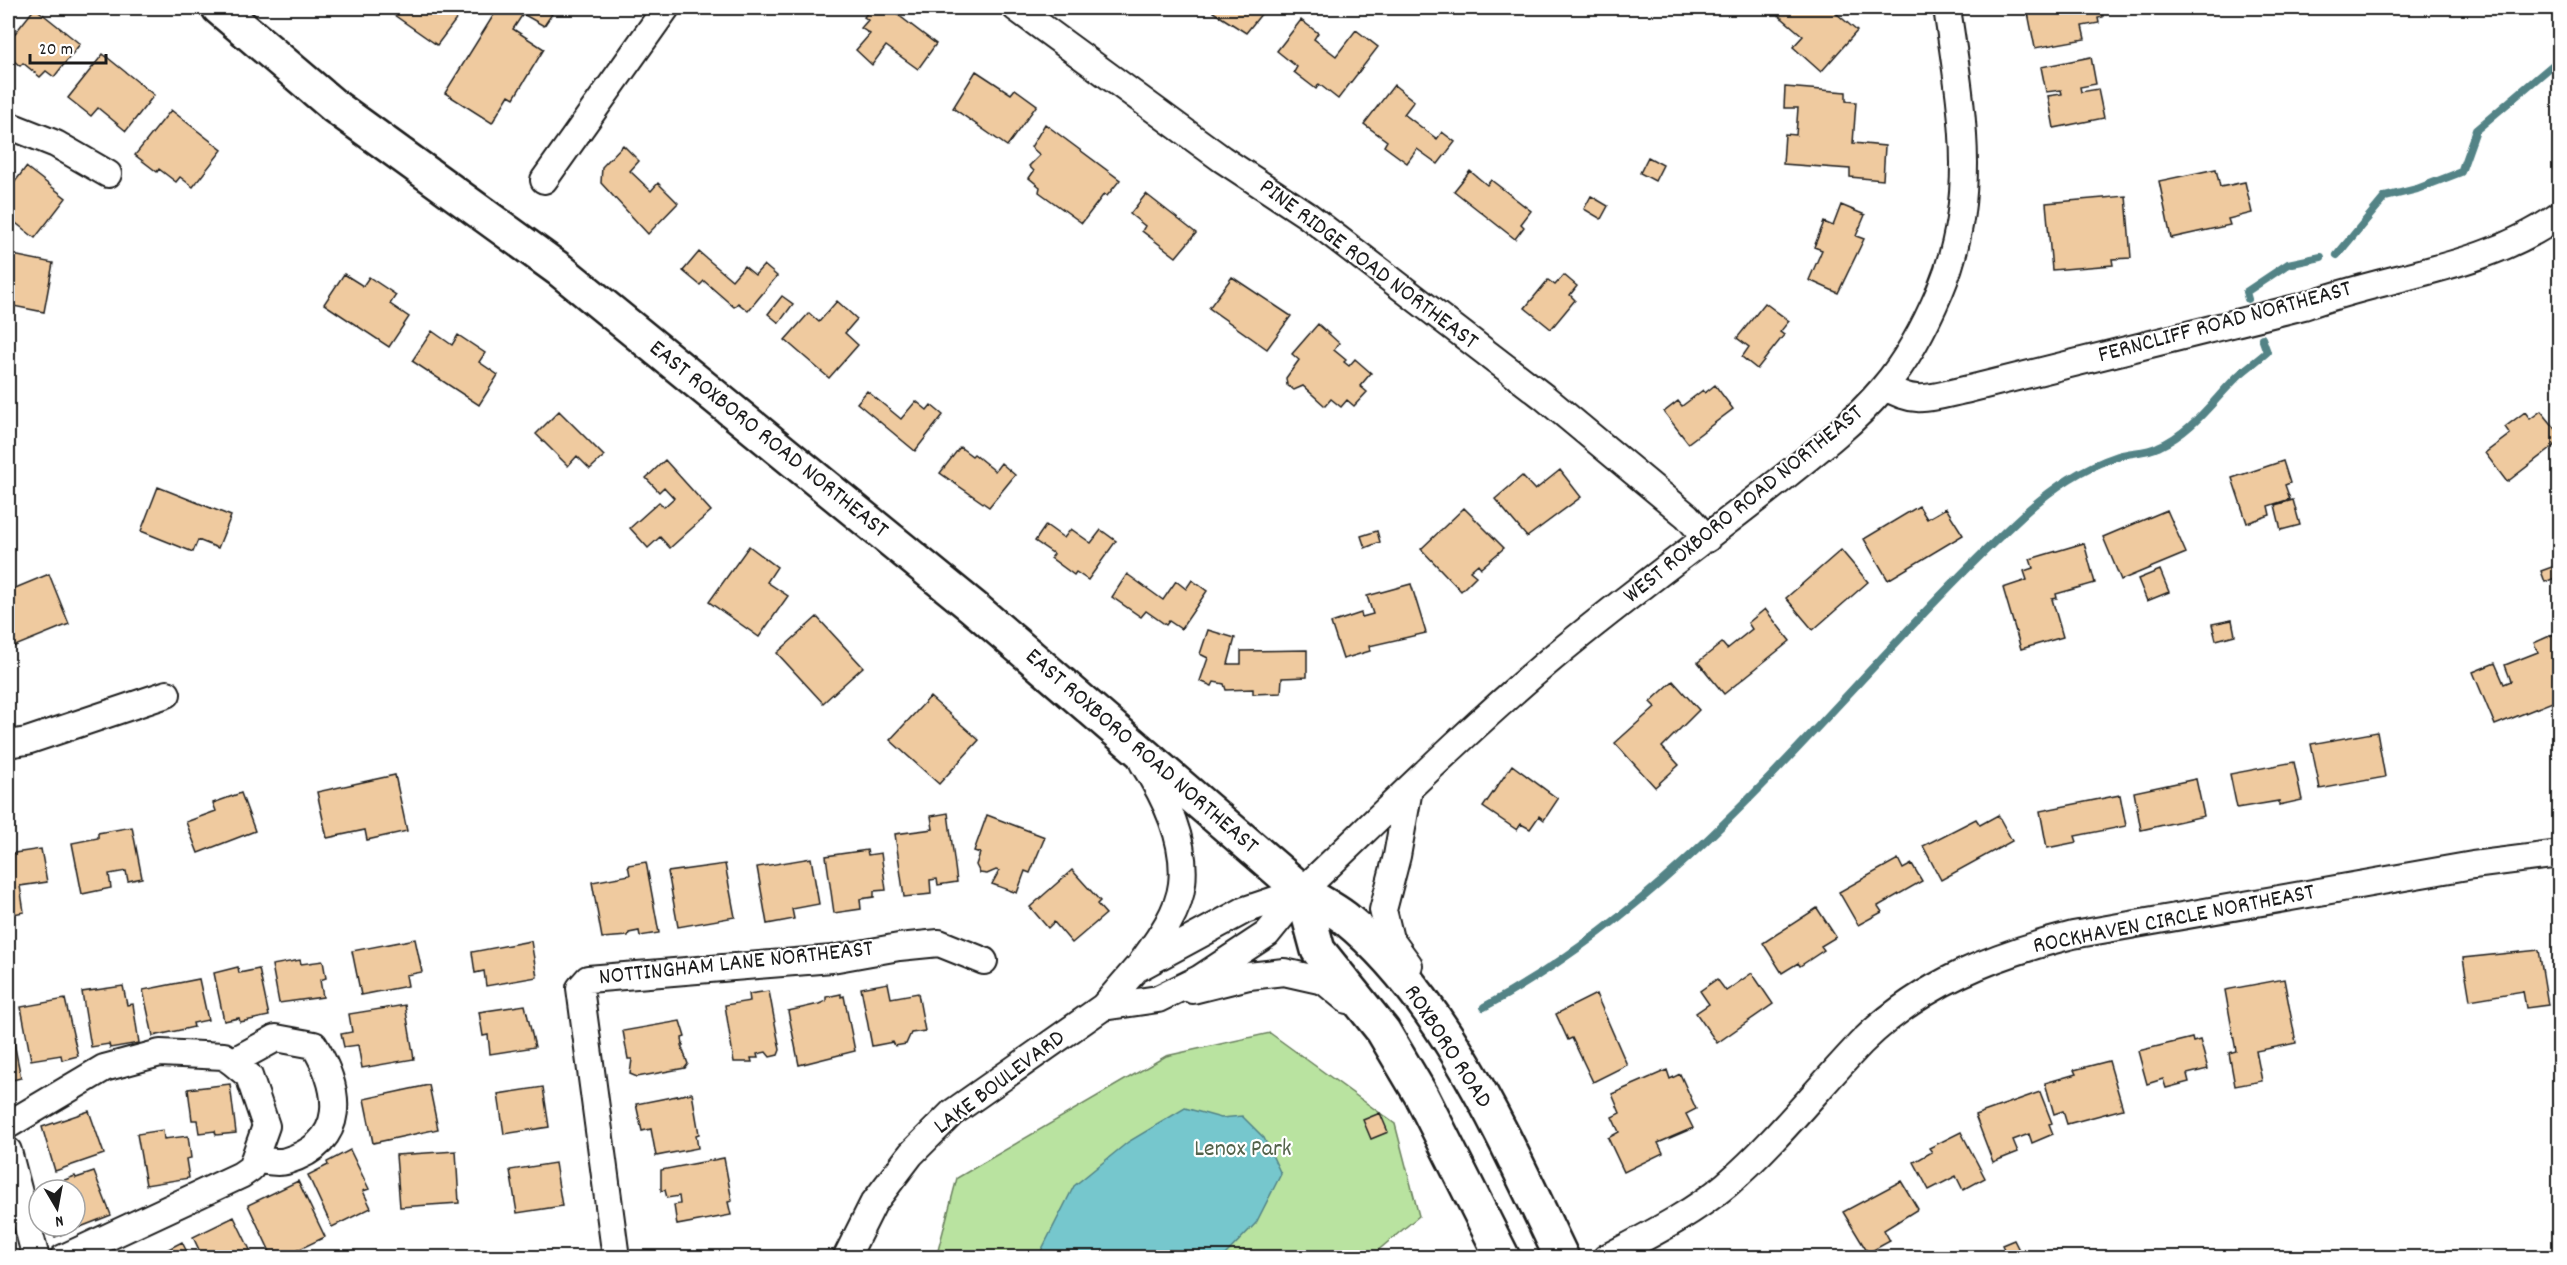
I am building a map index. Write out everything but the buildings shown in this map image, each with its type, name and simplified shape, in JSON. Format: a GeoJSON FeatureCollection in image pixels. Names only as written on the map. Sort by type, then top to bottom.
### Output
{"type":"FeatureCollection","features":[{"type":"Feature","properties":{"kind":"main road","name":"EAST ROXBORO ROAD NORTHEAST"},"geometry":{"type":"LineString","coordinates":[[219,8],[334,106],[569,278],[973,607],[1302,891]]}},
{"type":"Feature","properties":{"kind":"main road","name":"ROXBORO ROAD"},"geometry":{"type":"LineString","coordinates":[[1302,891],[1343,917],[1371,942],[1424,1004],[1461,1060],[1489,1111],[1562,1257]]}},
{"type":"Feature","properties":{"kind":"main road","name":"ROXBORO ROAD"},"geometry":{"type":"LineString","coordinates":[[1302,891],[1318,950],[1383,1032],[1421,1095],[1503,1257]]}},
{"type":"Feature","properties":{"kind":"street"},"geometry":{"type":"LineString","coordinates":[[544,180],[666,8]]}},
{"type":"Feature","properties":{"kind":"street","name":"PINE RIDGE ROAD NORTHEAST"},"geometry":{"type":"LineString","coordinates":[[1016,8],[1222,159],[1307,215],[1544,397],[1687,516],[1707,538]]}},
{"type":"Feature","properties":{"kind":"street","name":"WEST ROXBORO ROAD NORTHEAST"},"geometry":{"type":"LineString","coordinates":[[1302,891],[1409,789],[1556,655],[1806,460],[1859,414],[1885,386],[1911,349],[1940,291],[1955,248],[1965,196],[1965,127],[1947,8]]}},
{"type":"Feature","properties":{"kind":"street"},"geometry":{"type":"LineString","coordinates":[[8,124],[56,144],[108,174]]}},
{"type":"Feature","properties":{"kind":"street","name":"FERNCLIFF ROAD NORTHEAST"},"geometry":{"type":"LineString","coordinates":[[1885,386],[1905,398],[1916,400],[2304,306],[2336,294],[2454,263],[2504,246],[2559,215]]}},
{"type":"Feature","properties":{"kind":"street"},"geometry":{"type":"LineString","coordinates":[[8,744],[27,741],[167,694]]}},
{"type":"Feature","properties":{"kind":"street","name":"LAKE BOULEVARD"},"geometry":{"type":"LineString","coordinates":[[846,1257],[873,1204],[911,1154],[952,1113],[1103,1007],[1157,941],[1174,910],[1182,885],[1175,826],[1161,791],[1131,745]]}},
{"type":"Feature","properties":{"kind":"street"},"geometry":{"type":"LineString","coordinates":[[1409,789],[1397,856],[1383,910],[1390,939],[1415,972],[1424,1004]]}},
{"type":"Feature","properties":{"kind":"street","name":"ROCKHAVEN CIRCLE NORTHEAST"},"geometry":{"type":"LineString","coordinates":[[1606,1257],[1674,1221],[1725,1186],[1767,1147],[1863,1042],[1914,999],[1949,978],[1985,961],[2073,935],[2461,867],[2559,854]]}},
{"type":"Feature","properties":{"kind":"street","name":"LAKE BOULEVARD"},"geometry":{"type":"LineString","coordinates":[[1136,969],[1245,910],[1302,891]]}},
{"type":"Feature","properties":{"kind":"street","name":"LAKE BOULEVARD"},"geometry":{"type":"LineString","coordinates":[[1158,999],[1199,979],[1266,934],[1302,891]]}},
{"type":"Feature","properties":{"kind":"street","name":"NOTTINGHAM LANE NORTHEAST"},"geometry":{"type":"LineString","coordinates":[[616,1257],[580,988],[588,979],[832,959],[899,947],[939,943],[984,961]]}},
{"type":"Feature","properties":{"kind":"street","name":"LAKE BOULEVARD"},"geometry":{"type":"LineString","coordinates":[[1103,1007],[1158,999],[1249,976],[1284,972],[1324,981],[1383,1032]]}},
{"type":"Feature","properties":{"kind":"street"},"geometry":{"type":"LineString","coordinates":[[232,1062],[276,1038],[314,1045],[329,1070],[335,1095],[332,1123],[315,1146],[285,1162],[254,1160]]}},
{"type":"Feature","properties":{"kind":"street"},"geometry":{"type":"LineString","coordinates":[[8,1125],[104,1068],[160,1053],[224,1056],[249,1076],[266,1126],[251,1168],[242,1175],[63,1257]]}},
{"type":"Feature","properties":{"kind":"street"},"geometry":{"type":"LineString","coordinates":[[8,1151],[36,1257]]}},
{"type":"Feature","properties":{"kind":"green space","name":"Lenox Park"},"geometry":{"type":"Polygon","coordinates":[[[1270,1033],[1395,1124],[1419,1216],[1370,1257],[936,1258],[957,1178],[1166,1056],[1270,1033]]]}},
{"type":"Feature","properties":{"kind":"water"},"geometry":{"type":"Polygon","coordinates":[[[1185,1108],[1221,1118],[1242,1116],[1264,1138],[1281,1174],[1256,1223],[1223,1257],[1038,1257],[1074,1186],[1128,1142],[1185,1108]]]}},
{"type":"Feature","properties":{"kind":"waterway"},"geometry":{"type":"LineString","coordinates":[[2337,255],[2385,197],[2417,189],[2461,172],[2476,130],[2560,59]]}},
{"type":"Feature","properties":{"kind":"waterway"},"geometry":{"type":"LineString","coordinates":[[2248,299],[2246,292],[2288,264],[2321,257]]}},
{"type":"Feature","properties":{"kind":"waterway"},"geometry":{"type":"LineString","coordinates":[[1484,1007],[1563,959],[1636,904],[1704,842],[1770,778],[1896,642],[2026,512],[2058,486],[2092,466],[2118,456],[2153,449],[2182,433],[2239,375],[2267,352],[2262,338]]}}]}
